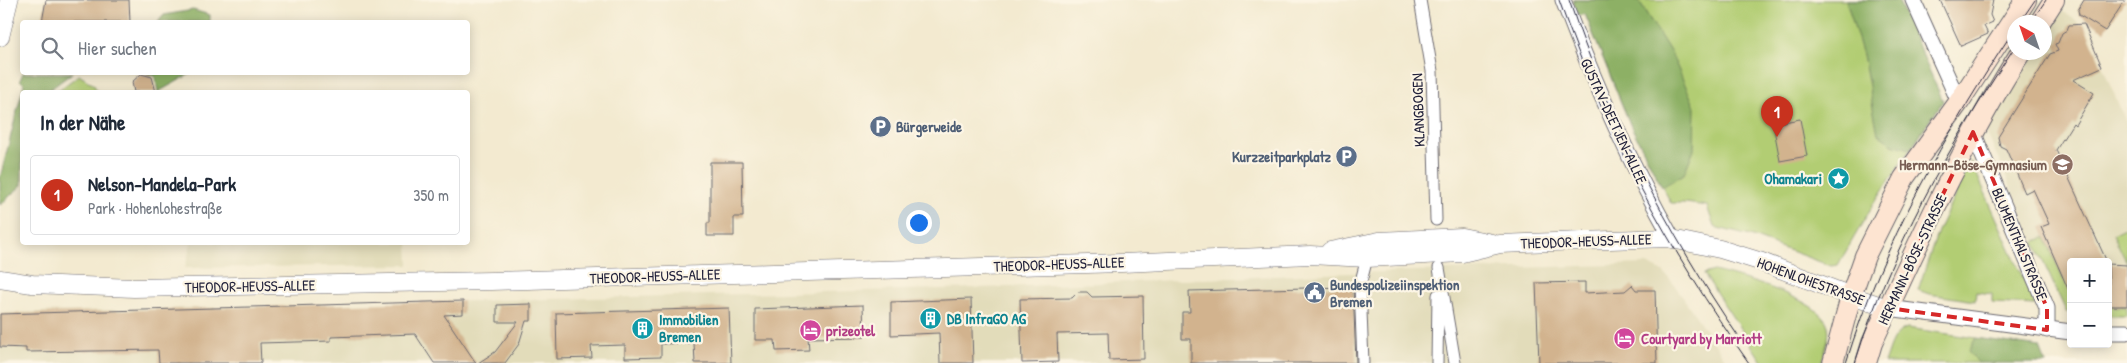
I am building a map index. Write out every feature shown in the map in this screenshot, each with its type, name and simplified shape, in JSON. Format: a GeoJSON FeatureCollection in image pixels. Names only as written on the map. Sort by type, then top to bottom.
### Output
{"type":"FeatureCollection","features":[{"type":"Feature","properties":{"kind":"main road"},"geometry":{"type":"LineString","coordinates":[[1833,363],[1850,296],[1879,226],[1904,178],[1959,102],[2026,0]]}},
{"type":"Feature","properties":{"kind":"main road"},"geometry":{"type":"LineString","coordinates":[[2044,15],[2054,0]]}},
{"type":"Feature","properties":{"kind":"main road","name":"HERMANN-BÖSE-STRASSE"},"geometry":{"type":"LineString","coordinates":[[1866,363],[1872,343],[1927,224],[1973,132],[2016,60]]}},
{"type":"Feature","properties":{"kind":"street"},"geometry":{"type":"LineString","coordinates":[[0,38],[9,0]]}},
{"type":"Feature","properties":{"kind":"street","name":"KLANGBOGEN"},"geometry":{"type":"LineString","coordinates":[[1420,0],[1432,71],[1436,220]]}},
{"type":"Feature","properties":{"kind":"street","name":"GUSTAV-DEETJEN-ALLEE"},"geometry":{"type":"LineString","coordinates":[[1563,0],[1580,46],[1617,132],[1672,238]]}},
{"type":"Feature","properties":{"kind":"street"},"geometry":{"type":"LineString","coordinates":[[1913,0],[1959,102]]}},
{"type":"Feature","properties":{"kind":"street","name":"BLUMENTHALSTRASSE"},"geometry":{"type":"LineString","coordinates":[[1973,132],[2047,308],[2047,330]]}},
{"type":"Feature","properties":{"kind":"street","name":"THEODOR-HEUSS-ALLEE"},"geometry":{"type":"LineString","coordinates":[[1310,255],[1379,241],[1462,237],[1500,244]]}},
{"type":"Feature","properties":{"kind":"street","name":"THEODOR-HEUSS-ALLEE"},"geometry":{"type":"LineString","coordinates":[[0,279],[32,284],[88,287],[232,287],[1122,263],[1310,255],[1367,258],[1462,253],[1500,244],[1672,238]]}},
{"type":"Feature","properties":{"kind":"street","name":"HOHENLOHESTRASSE"},"geometry":{"type":"LineString","coordinates":[[1672,238],[1720,249],[1759,261],[1850,296],[1888,308],[2067,332]]}},
{"type":"Feature","properties":{"kind":"street"},"geometry":{"type":"LineString","coordinates":[[1364,363],[1360,285],[1367,258]]}},
{"type":"Feature","properties":{"kind":"street"},"geometry":{"type":"LineString","coordinates":[[1437,363],[1439,268],[1455,363]]}},
{"type":"Feature","properties":{"kind":"street"},"geometry":{"type":"LineString","coordinates":[[2112,332],[2127,332]]}},
{"type":"Feature","properties":{"kind":"highlighted area"},"geometry":{"type":"Polygon","coordinates":[[[1973,132],[2047,308],[2047,330],[1888,308],[1973,132]]]}},
{"type":"Feature","properties":{"kind":"shaded area","name":"Hermann-Böse-Gymnasium"},"geometry":{"type":"Polygon","coordinates":[[[2062,11],[2081,24],[2089,35],[2127,124],[2127,316],[2112,316],[2112,258],[2067,258],[2067,313],[2065,312],[1986,131],[2032,60],[2052,60],[2052,27],[2062,11]]]}},
{"type":"Feature","properties":{"kind":"shaded area"},"geometry":{"type":"Polygon","coordinates":[[[191,245],[408,245],[409,265],[185,268],[191,245]]]}},
{"type":"Feature","properties":{"kind":"shaded area"},"geometry":{"type":"Polygon","coordinates":[[[1647,264],[1663,272],[1673,283],[1728,363],[0,363],[0,313],[980,288],[1351,273],[1647,264]]]}},
{"type":"Feature","properties":{"kind":"green space"},"geometry":{"type":"Polygon","coordinates":[[[1573,0],[1898,0],[1943,101],[1874,203],[1838,265],[1831,266],[1750,236],[1714,227],[1707,206],[1671,203],[1630,124],[1585,14],[1578,16],[1573,0]]]}},
{"type":"Feature","properties":{"kind":"green space"},"geometry":{"type":"Polygon","coordinates":[[[1573,0],[1638,0],[1671,53],[1695,107],[1694,149],[1684,174],[1662,187],[1630,124],[1585,14],[1578,16],[1573,0]]]}},
{"type":"Feature","properties":{"kind":"green space"},"geometry":{"type":"Polygon","coordinates":[[[1846,0],[1898,0],[1943,101],[1910,149],[1892,144],[1878,134],[1863,55],[1846,0]]]}},
{"type":"Feature","properties":{"kind":"green space"},"geometry":{"type":"Polygon","coordinates":[[[193,10],[210,15],[210,20],[160,20],[164,15],[193,10]]]}},
{"type":"Feature","properties":{"kind":"green space"},"geometry":{"type":"Polygon","coordinates":[[[22,75],[69,75],[49,90],[22,90],[24,84],[20,80],[22,75]]]}},
{"type":"Feature","properties":{"kind":"green space"},"geometry":{"type":"Polygon","coordinates":[[[79,75],[94,85],[96,90],[59,90],[79,75]]]}},
{"type":"Feature","properties":{"kind":"green space"},"geometry":{"type":"Polygon","coordinates":[[[152,75],[188,75],[162,90],[158,90],[155,76],[152,75]]]}},
{"type":"Feature","properties":{"kind":"green space"},"geometry":{"type":"Polygon","coordinates":[[[20,100],[20,187],[0,205],[0,178],[20,100]]]}},
{"type":"Feature","properties":{"kind":"green space"},"geometry":{"type":"Polygon","coordinates":[[[1971,161],[2035,305],[1992,303],[1992,294],[1976,292],[1975,301],[1929,294],[1918,290],[1938,231],[1971,161]]]}},
{"type":"Feature","properties":{"kind":"green space"},"geometry":{"type":"Polygon","coordinates":[[[2127,227],[2127,263],[2113,234],[2127,227]]]}},
{"type":"Feature","properties":{"kind":"green space"},"geometry":{"type":"Polygon","coordinates":[[[2045,237],[2063,279],[2067,278],[2067,313],[2034,242],[2045,237]]]}},
{"type":"Feature","properties":{"kind":"green space"},"geometry":{"type":"Polygon","coordinates":[[[1714,271],[1742,278],[1796,298],[1822,316],[1828,326],[1829,335],[1821,363],[1763,363],[1704,274],[1714,271]]]}},
{"type":"Feature","properties":{"kind":"green space"},"geometry":{"type":"Polygon","coordinates":[[[2112,306],[2127,307],[2127,316],[2112,316],[2112,306]]]}},
{"type":"Feature","properties":{"kind":"green space"},"geometry":{"type":"Polygon","coordinates":[[[1907,328],[1976,338],[1969,352],[1979,363],[1884,363],[1894,338],[1907,328]]]}},
{"type":"Feature","properties":{"kind":"green space"},"geometry":{"type":"Polygon","coordinates":[[[1976,338],[2040,347],[2046,363],[1979,363],[1968,352],[1976,338]]]}},
{"type":"Feature","properties":{"kind":"building"},"geometry":{"type":"Polygon","coordinates":[[[46,0],[129,0],[130,20],[42,20],[46,0]]]}},
{"type":"Feature","properties":{"kind":"building"},"geometry":{"type":"Polygon","coordinates":[[[1940,0],[1993,0],[1990,15],[1993,22],[1984,26],[1988,34],[1961,46],[1940,0]]]}},
{"type":"Feature","properties":{"kind":"building"},"geometry":{"type":"Polygon","coordinates":[[[2084,0],[2125,0],[2105,31],[2079,15],[2078,10],[2084,0]]]}},
{"type":"Feature","properties":{"kind":"building"},"geometry":{"type":"Polygon","coordinates":[[[2084,24],[2102,67],[2073,80],[2094,93],[2075,125],[2073,123],[2056,150],[2105,258],[2067,258],[2067,287],[2041,227],[2049,224],[2033,189],[2025,193],[2006,149],[2000,146],[1998,137],[2046,60],[2052,60],[2052,53],[2058,51],[2055,44],[2058,43],[2062,33],[2067,30],[2069,25],[2084,24]]]}},
{"type":"Feature","properties":{"kind":"building"},"geometry":{"type":"Polygon","coordinates":[[[140,75],[152,77],[155,90],[134,90],[132,82],[140,75]]]}},
{"type":"Feature","properties":{"kind":"building"},"geometry":{"type":"Polygon","coordinates":[[[1800,119],[1807,156],[1780,161],[1773,124],[1800,119]]]}},
{"type":"Feature","properties":{"kind":"building"},"geometry":{"type":"Polygon","coordinates":[[[710,162],[742,162],[743,217],[734,217],[734,236],[707,236],[707,223],[710,223],[710,162]]]}},
{"type":"Feature","properties":{"kind":"building"},"geometry":{"type":"Polygon","coordinates":[[[2112,264],[2127,265],[2127,306],[2112,306],[2112,264]]]}},
{"type":"Feature","properties":{"kind":"building"},"geometry":{"type":"Polygon","coordinates":[[[1585,282],[1585,293],[1625,291],[1632,285],[1636,290],[1655,290],[1657,363],[1539,363],[1536,283],[1585,282]]]}},
{"type":"Feature","properties":{"kind":"building"},"geometry":{"type":"Polygon","coordinates":[[[1353,287],[1356,363],[1191,363],[1191,339],[1182,339],[1182,312],[1190,312],[1189,291],[1353,287]]]}},
{"type":"Feature","properties":{"kind":"building"},"geometry":{"type":"Polygon","coordinates":[[[1078,292],[1087,292],[1092,297],[1143,296],[1144,359],[1109,360],[1108,333],[1057,334],[1058,362],[1022,363],[1020,299],[1072,298],[1078,292]]]}},
{"type":"Feature","properties":{"kind":"building","name":"DB InfraGO AG"},"geometry":{"type":"Polygon","coordinates":[[[971,299],[973,363],[940,363],[939,333],[891,335],[891,302],[971,299]]]}},
{"type":"Feature","properties":{"kind":"building"},"geometry":{"type":"Polygon","coordinates":[[[463,301],[463,314],[444,315],[476,363],[434,363],[415,334],[331,337],[331,341],[260,343],[261,363],[159,363],[158,350],[26,352],[26,348],[0,347],[0,314],[463,301]]]}},
{"type":"Feature","properties":{"kind":"building"},"geometry":{"type":"Polygon","coordinates":[[[531,304],[531,321],[526,321],[519,344],[505,363],[478,363],[495,352],[518,322],[497,322],[497,305],[531,304]]]}},
{"type":"Feature","properties":{"kind":"building","name":"prizeotel"},"geometry":{"type":"Polygon","coordinates":[[[863,305],[864,337],[808,338],[809,350],[776,351],[775,340],[755,340],[755,309],[863,305]]]}},
{"type":"Feature","properties":{"kind":"building","name":"Immobilien Bremen"},"geometry":{"type":"Polygon","coordinates":[[[729,308],[731,363],[695,363],[694,343],[661,344],[661,357],[625,358],[625,345],[591,346],[592,358],[557,359],[556,313],[729,308]]]}},
{"type":"Feature","properties":{"kind":"tram line"},"geometry":{"type":"LineString","coordinates":[[1559,0],[1597,96],[1641,188],[1665,233],[1692,277],[1749,363]]}},
{"type":"Feature","properties":{"kind":"tram line"},"geometry":{"type":"LineString","coordinates":[[1569,0],[1602,88],[1642,174],[1688,257],[1738,336]]}},
{"type":"Feature","properties":{"kind":"tram line"},"geometry":{"type":"LineString","coordinates":[[2025,15],[2035,0]]}},
{"type":"Feature","properties":{"kind":"tram line"},"geometry":{"type":"LineString","coordinates":[[2036,15],[2046,0]]}},
{"type":"Feature","properties":{"kind":"tram line"},"geometry":{"type":"LineString","coordinates":[[1846,363],[1878,275],[1897,232],[1940,149],[2007,40]]}},
{"type":"Feature","properties":{"kind":"tram line"},"geometry":{"type":"LineString","coordinates":[[1855,363],[1886,279],[1923,200],[1966,124],[2007,59]]}},
{"type":"Feature","properties":{"kind":"place","name":"Bürgerweide"},"geometry":{"type":"Point","coordinates":[880,126]}},
{"type":"Feature","properties":{"kind":"place","name":"Nelson-Mandela-Park"},"geometry":{"type":"Point","coordinates":[1777,137]}},
{"type":"Feature","properties":{"kind":"place","name":"Kurzzeitparkplatz"},"geometry":{"type":"Point","coordinates":[1347,156]}},
{"type":"Feature","properties":{"kind":"place","name":"Hermann-Böse-Gymnasium"},"geometry":{"type":"Point","coordinates":[2063,164]}},
{"type":"Feature","properties":{"kind":"place","name":"Ohamakari"},"geometry":{"type":"Point","coordinates":[1838,178]}},
{"type":"Feature","properties":{"kind":"place","name":"Bundespolizeiinspektion Bremen"},"geometry":{"type":"Point","coordinates":[1314,293]}},
{"type":"Feature","properties":{"kind":"place","name":"DB InfraGO AG"},"geometry":{"type":"Point","coordinates":[931,318]}},
{"type":"Feature","properties":{"kind":"place","name":"Immobilien Bremen"},"geometry":{"type":"Point","coordinates":[643,328]}},
{"type":"Feature","properties":{"kind":"place","name":"prizeotel"},"geometry":{"type":"Point","coordinates":[810,330]}},
{"type":"Feature","properties":{"kind":"place","name":"Courtyard by Marriott"},"geometry":{"type":"Point","coordinates":[1625,338]}}]}
